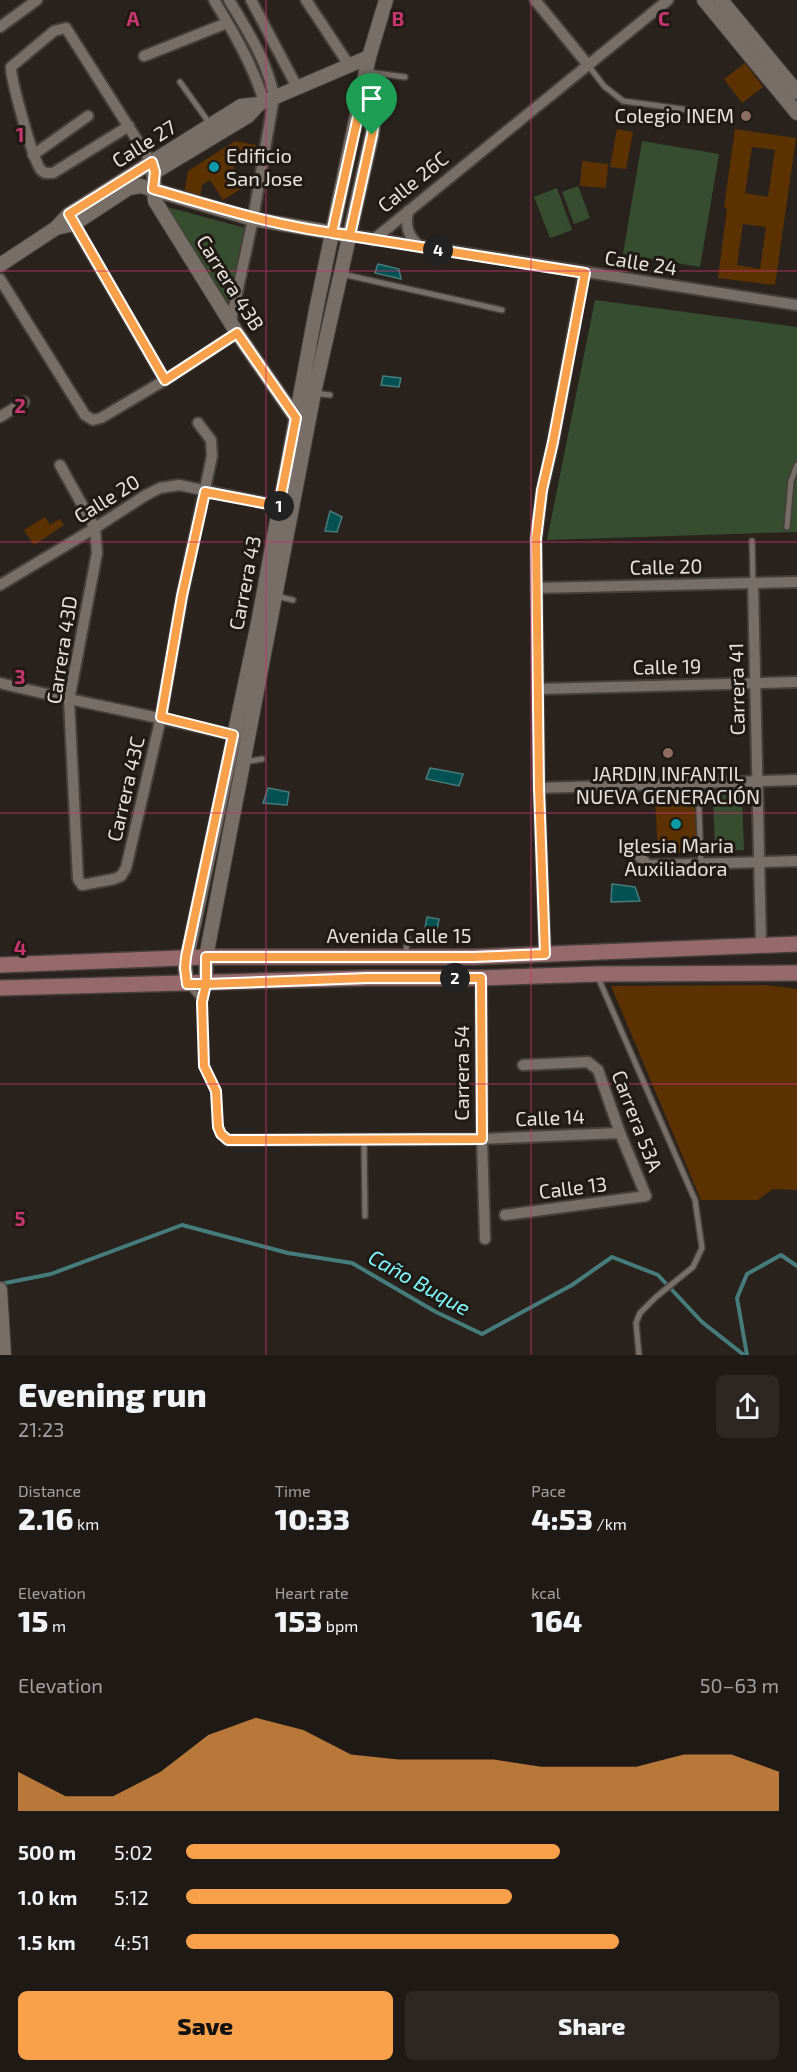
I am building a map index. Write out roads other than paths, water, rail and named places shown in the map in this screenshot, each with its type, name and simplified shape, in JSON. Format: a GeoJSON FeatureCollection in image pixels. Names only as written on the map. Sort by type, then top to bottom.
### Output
{"type":"FeatureCollection","features":[{"type":"Feature","properties":{"kind":"main road","name":"Avenida Calle 15"},"geometry":{"type":"LineString","coordinates":[[0,965],[186,957],[404,957],[545,954],[797,944]]}},
{"type":"Feature","properties":{"kind":"main road"},"geometry":{"type":"LineString","coordinates":[[0,988],[367,978],[797,973]]}},
{"type":"Feature","properties":{"kind":"street"},"geometry":{"type":"LineString","coordinates":[[0,27],[38,0]]}},
{"type":"Feature","properties":{"kind":"street"},"geometry":{"type":"LineString","coordinates":[[214,0],[242,46],[266,101]]}},
{"type":"Feature","properties":{"kind":"street"},"geometry":{"type":"LineString","coordinates":[[0,279],[85,415],[93,420],[101,418],[165,380],[234,327],[254,219],[266,101],[271,79],[229,0]]}},
{"type":"Feature","properties":{"kind":"street"},"geometry":{"type":"LineString","coordinates":[[252,0],[297,87]]}},
{"type":"Feature","properties":{"kind":"street"},"geometry":{"type":"LineString","coordinates":[[306,0],[349,65]]}},
{"type":"Feature","properties":{"kind":"street"},"geometry":{"type":"LineString","coordinates":[[369,57],[386,0]]}},
{"type":"Feature","properties":{"kind":"street"},"geometry":{"type":"LineString","coordinates":[[535,0],[588,65]]}},
{"type":"Feature","properties":{"kind":"street","name":"Calle 26C"},"geometry":{"type":"LineString","coordinates":[[135,186],[153,189],[254,219],[373,240],[668,0]]}},
{"type":"Feature","properties":{"kind":"street"},"geometry":{"type":"LineString","coordinates":[[704,0],[791,87]]}},
{"type":"Feature","properties":{"kind":"street"},"geometry":{"type":"LineString","coordinates":[[721,0],[791,87],[797,113]]}},
{"type":"Feature","properties":{"kind":"street"},"geometry":{"type":"LineString","coordinates":[[144,56],[227,23]]}},
{"type":"Feature","properties":{"kind":"street"},"geometry":{"type":"LineString","coordinates":[[129,126],[53,173],[45,173],[40,169],[33,155],[11,67],[57,30],[66,28],[129,126],[153,167]]}},
{"type":"Feature","properties":{"kind":"street","name":"Calle 27"},"geometry":{"type":"LineString","coordinates":[[72,219],[241,106],[266,101],[369,57]]}},
{"type":"Feature","properties":{"kind":"street","name":"Carrera 43"},"geometry":{"type":"LineString","coordinates":[[206,984],[206,957],[243,762],[332,233],[369,57]]}},
{"type":"Feature","properties":{"kind":"street","name":"Carrera 43"},"geometry":{"type":"LineString","coordinates":[[187,984],[186,957],[233,735],[270,594],[279,506],[296,418],[307,392],[340,274],[374,120],[372,107],[363,94]]}},
{"type":"Feature","properties":{"kind":"street","name":"Calle 27"},"geometry":{"type":"LineString","coordinates":[[153,167],[248,116],[266,101]]}},
{"type":"Feature","properties":{"kind":"street"},"geometry":{"type":"LineString","coordinates":[[33,155],[88,116]]}},
{"type":"Feature","properties":{"kind":"street","name":"Carrera 43B"},"geometry":{"type":"LineString","coordinates":[[153,167],[155,201],[234,327],[296,418]]}},
{"type":"Feature","properties":{"kind":"street","name":"Calle 27"},"geometry":{"type":"LineString","coordinates":[[0,265],[56,228],[135,186]]}},
{"type":"Feature","properties":{"kind":"street"},"geometry":{"type":"LineString","coordinates":[[408,211],[406,222],[408,232],[413,241],[421,247]]}},
{"type":"Feature","properties":{"kind":"street"},"geometry":{"type":"LineString","coordinates":[[72,219],[165,380]]}},
{"type":"Feature","properties":{"kind":"street","name":"Calle 24"},"geometry":{"type":"LineString","coordinates":[[373,240],[797,305]]}},
{"type":"Feature","properties":{"kind":"street"},"geometry":{"type":"LineString","coordinates":[[545,954],[539,788],[536,539],[542,490],[585,273]]}},
{"type":"Feature","properties":{"kind":"street"},"geometry":{"type":"LineString","coordinates":[[0,417],[24,402]]}},
{"type":"Feature","properties":{"kind":"street","name":"Carrera 43C"},"geometry":{"type":"LineString","coordinates":[[114,879],[121,876],[126,868],[161,717],[182,596],[212,456],[211,440],[198,423]]}},
{"type":"Feature","properties":{"kind":"street","name":"Carrera 43D"},"geometry":{"type":"LineString","coordinates":[[60,465],[95,528],[97,553],[69,700],[78,879],[82,885],[114,879]]}},
{"type":"Feature","properties":{"kind":"street","name":"Calle 20"},"geometry":{"type":"LineString","coordinates":[[0,585],[160,488],[179,485],[279,506]]}},
{"type":"Feature","properties":{"kind":"street","name":"Calle 20"},"geometry":{"type":"LineString","coordinates":[[536,588],[797,582]]}},
{"type":"Feature","properties":{"kind":"street","name":"Carrera 41"},"geometry":{"type":"LineString","coordinates":[[753,583],[761,944]]}},
{"type":"Feature","properties":{"kind":"street","name":"Calle 19"},"geometry":{"type":"LineString","coordinates":[[538,689],[797,682]]}},
{"type":"Feature","properties":{"kind":"street"},"geometry":{"type":"LineString","coordinates":[[0,683],[69,700],[161,717],[233,735]]}},
{"type":"Feature","properties":{"kind":"street"},"geometry":{"type":"LineString","coordinates":[[539,788],[797,780]]}},
{"type":"Feature","properties":{"kind":"street"},"geometry":{"type":"LineString","coordinates":[[640,850],[640,858],[648,865],[797,861]]}},
{"type":"Feature","properties":{"kind":"street","name":"Carrera 54"},"geometry":{"type":"LineString","coordinates":[[481,978],[485,1239]]}},
{"type":"Feature","properties":{"kind":"street","name":"Carrera 53A"},"geometry":{"type":"LineString","coordinates":[[523,1065],[588,1062],[598,1070],[620,1133],[646,1194],[645,1197]]}},
{"type":"Feature","properties":{"kind":"street","name":"Calle 14"},"geometry":{"type":"LineString","coordinates":[[228,1140],[482,1139],[620,1133]]}},
{"type":"Feature","properties":{"kind":"street","name":"Calle 13"},"geometry":{"type":"LineString","coordinates":[[505,1215],[645,1197]]}},
{"type":"Feature","properties":{"kind":"street"},"geometry":{"type":"LineString","coordinates":[[0,1294],[4,1355]]}},
{"type":"Feature","properties":{"kind":"lane"},"geometry":{"type":"LineString","coordinates":[[588,65],[604,86],[623,101],[704,112]]}},
{"type":"Feature","properties":{"kind":"lane"},"geometry":{"type":"LineString","coordinates":[[366,71],[405,77]]}},
{"type":"Feature","properties":{"kind":"lane"},"geometry":{"type":"LineString","coordinates":[[180,82],[211,125]]}},
{"type":"Feature","properties":{"kind":"lane"},"geometry":{"type":"LineString","coordinates":[[340,274],[502,310]]}},
{"type":"Feature","properties":{"kind":"lane"},"geometry":{"type":"LineString","coordinates":[[307,392],[330,395]]}},
{"type":"Feature","properties":{"kind":"lane"},"geometry":{"type":"LineString","coordinates":[[788,527],[791,481],[797,465]]}},
{"type":"Feature","properties":{"kind":"lane","name":"Carrera 41"},"geometry":{"type":"LineString","coordinates":[[752,541],[753,583]]}},
{"type":"Feature","properties":{"kind":"lane"},"geometry":{"type":"LineString","coordinates":[[270,594],[293,600]]}},
{"type":"Feature","properties":{"kind":"lane"},"geometry":{"type":"LineString","coordinates":[[243,762],[262,759]]}},
{"type":"Feature","properties":{"kind":"lane"},"geometry":{"type":"LineString","coordinates":[[698,783],[701,864]]}},
{"type":"Feature","properties":{"kind":"lane"},"geometry":{"type":"LineString","coordinates":[[404,957],[408,939]]}},
{"type":"Feature","properties":{"kind":"lane"},"geometry":{"type":"LineString","coordinates":[[597,974],[695,1200],[702,1248],[693,1266],[640,1313],[636,1323],[639,1355]]}},
{"type":"Feature","properties":{"kind":"lane"},"geometry":{"type":"LineString","coordinates":[[187,984],[202,1002]]}},
{"type":"Feature","properties":{"kind":"lane","name":"Carrera 43"},"geometry":{"type":"LineString","coordinates":[[206,984],[202,1002],[204,1066],[216,1091],[218,1127],[221,1134],[228,1140]]}},
{"type":"Feature","properties":{"kind":"lane"},"geometry":{"type":"LineString","coordinates":[[364,1139],[364,1216]]}},
{"type":"Feature","properties":{"kind":"water"},"geometry":{"type":"Polygon","coordinates":[[[378,264],[399,269],[401,279],[375,273],[378,264]]]}},
{"type":"Feature","properties":{"kind":"water"},"geometry":{"type":"Polygon","coordinates":[[[383,376],[401,378],[399,387],[381,385],[383,376]]]}},
{"type":"Feature","properties":{"kind":"water"},"geometry":{"type":"Polygon","coordinates":[[[330,511],[342,517],[337,532],[325,531],[330,511]]]}},
{"type":"Feature","properties":{"kind":"water"},"geometry":{"type":"Polygon","coordinates":[[[430,768],[463,774],[459,786],[426,779],[430,768]]]}},
{"type":"Feature","properties":{"kind":"water"},"geometry":{"type":"Polygon","coordinates":[[[268,788],[289,792],[287,805],[263,803],[268,788]]]}},
{"type":"Feature","properties":{"kind":"water"},"geometry":{"type":"Polygon","coordinates":[[[612,884],[635,887],[640,901],[611,902],[612,884]]]}},
{"type":"Feature","properties":{"kind":"water"},"geometry":{"type":"Polygon","coordinates":[[[427,917],[439,919],[437,930],[425,928],[427,917]]]}},
{"type":"Feature","properties":{"kind":"waterway","name":"Caño Buque"},"geometry":{"type":"LineString","coordinates":[[0,1284],[51,1274],[182,1225],[288,1253],[352,1263],[436,1312],[482,1334],[572,1285],[612,1257],[658,1275],[702,1322],[744,1355]]}},
{"type":"Feature","properties":{"kind":"waterway","name":"Caño Buque"},"geometry":{"type":"LineString","coordinates":[[747,1355],[737,1298],[747,1274],[781,1255],[797,1266]]}},
{"type":"Feature","properties":{"kind":"place","name":"Colegio INEM"},"geometry":{"type":"Point","coordinates":[746,116]}},
{"type":"Feature","properties":{"kind":"place","name":"Edificio San Jose"},"geometry":{"type":"Point","coordinates":[214,167]}},
{"type":"Feature","properties":{"kind":"place","name":"JARDIN INFANTIL NUEVA GENERACIÓN"},"geometry":{"type":"Point","coordinates":[668,753]}},
{"type":"Feature","properties":{"kind":"place","name":"Iglesia Maria Auxiliadora"},"geometry":{"type":"Point","coordinates":[676,824]}}]}
